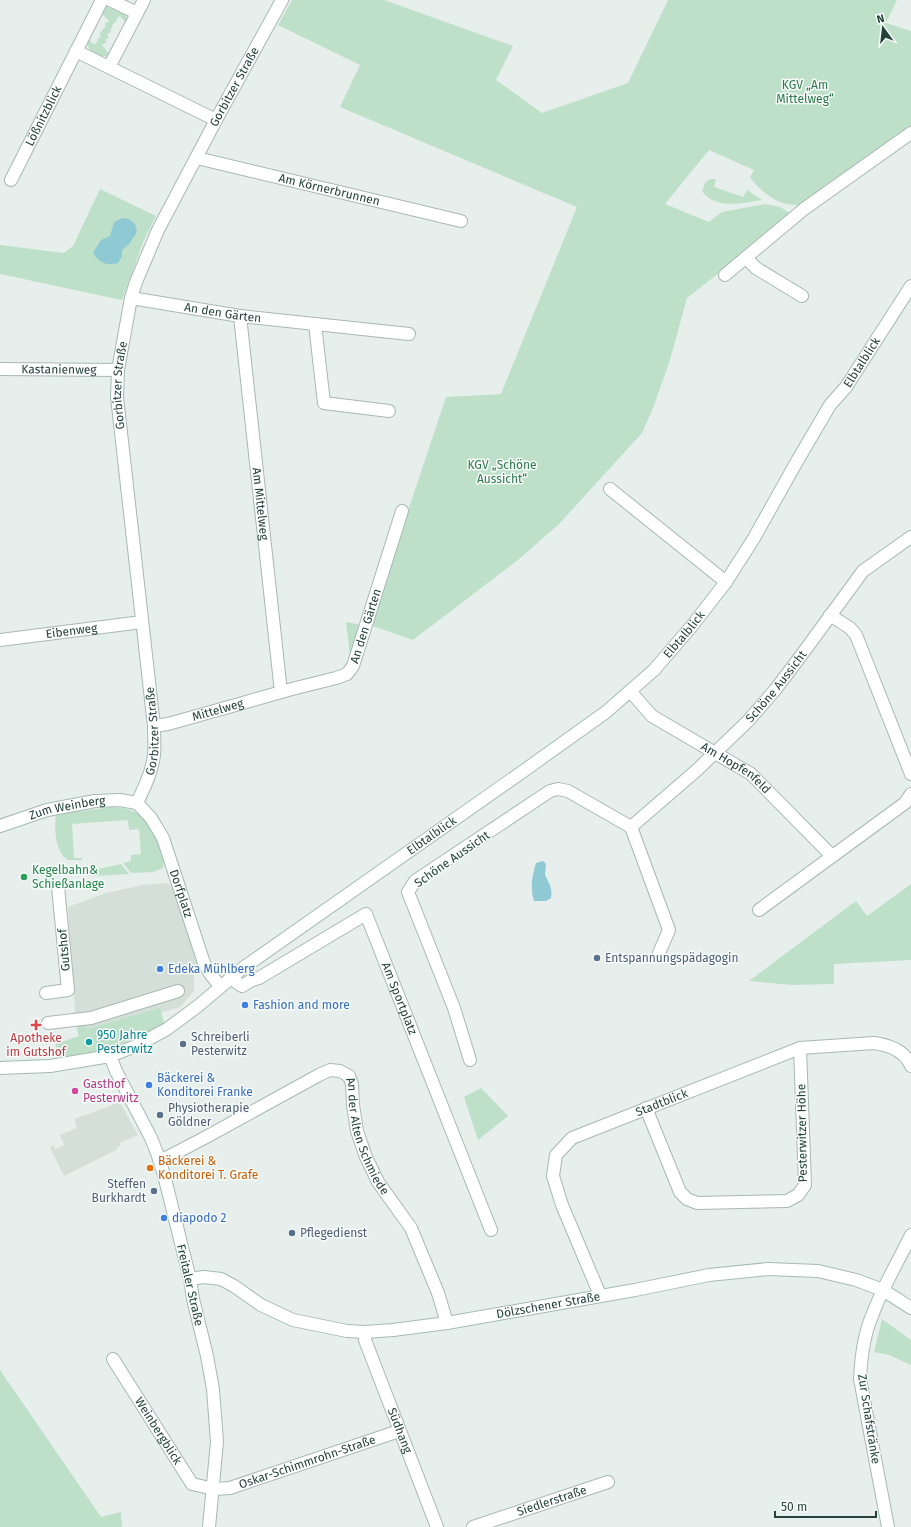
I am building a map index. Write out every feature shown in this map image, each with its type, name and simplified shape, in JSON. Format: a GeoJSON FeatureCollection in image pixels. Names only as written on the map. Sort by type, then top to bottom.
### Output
{"type":"FeatureCollection","features":[{"type":"Feature","properties":{"kind":"street","name":"Lößnitzblick"},"geometry":{"type":"LineString","coordinates":[[11,180],[102,0]]}},
{"type":"Feature","properties":{"kind":"street"},"geometry":{"type":"LineString","coordinates":[[110,0],[137,13]]}},
{"type":"Feature","properties":{"kind":"street"},"geometry":{"type":"LineString","coordinates":[[109,67],[144,0]]}},
{"type":"Feature","properties":{"kind":"street","name":"Gorbitzer Straße"},"geometry":{"type":"LineString","coordinates":[[136,803],[146,784],[154,755],[154,726],[117,397],[118,370],[131,298],[136,282],[158,230],[282,0]]}},
{"type":"Feature","properties":{"kind":"street"},"geometry":{"type":"LineString","coordinates":[[76,51],[216,120]]}},
{"type":"Feature","properties":{"kind":"street"},"geometry":{"type":"LineString","coordinates":[[725,275],[804,209],[911,133]]}},
{"type":"Feature","properties":{"kind":"street","name":"Am Körnerbrunnen"},"geometry":{"type":"LineString","coordinates":[[197,158],[461,221]]}},
{"type":"Feature","properties":{"kind":"street"},"geometry":{"type":"LineString","coordinates":[[746,258],[756,268],[802,296]]}},
{"type":"Feature","properties":{"kind":"street","name":"Elbtalblick"},"geometry":{"type":"LineString","coordinates":[[110,1056],[136,1046],[167,1029],[198,1006],[230,978],[606,712],[630,691],[658,664],[691,627],[726,582],[754,538],[830,405],[846,387],[911,286]]}},
{"type":"Feature","properties":{"kind":"street","name":"An den Gärten"},"geometry":{"type":"LineString","coordinates":[[131,298],[240,316],[409,334]]}},
{"type":"Feature","properties":{"kind":"street","name":"Am Mittelweg"},"geometry":{"type":"LineString","coordinates":[[240,316],[281,692]]}},
{"type":"Feature","properties":{"kind":"street"},"geometry":{"type":"LineString","coordinates":[[316,324],[324,403],[389,411]]}},
{"type":"Feature","properties":{"kind":"street","name":"Kastanienweg"},"geometry":{"type":"LineString","coordinates":[[0,369],[118,370]]}},
{"type":"Feature","properties":{"kind":"street"},"geometry":{"type":"LineString","coordinates":[[610,489],[726,582]]}},
{"type":"Feature","properties":{"kind":"street","name":"An den Gärten"},"geometry":{"type":"LineString","coordinates":[[281,692],[336,678],[347,674],[353,666],[402,511]]}},
{"type":"Feature","properties":{"kind":"street","name":"Schöne Aussicht"},"geometry":{"type":"LineString","coordinates":[[470,1060],[454,1008],[408,892],[415,881],[505,822],[542,795],[558,789],[568,791],[631,827],[715,753],[747,722],[775,690],[863,571],[911,537]]}},
{"type":"Feature","properties":{"kind":"street"},"geometry":{"type":"LineString","coordinates":[[830,615],[850,628],[856,635],[911,774]]}},
{"type":"Feature","properties":{"kind":"street","name":"Eibenweg"},"geometry":{"type":"LineString","coordinates":[[0,640],[142,622]]}},
{"type":"Feature","properties":{"kind":"street","name":"Am Hopfenfeld"},"geometry":{"type":"LineString","coordinates":[[630,691],[652,716],[751,774],[832,856]]}},
{"type":"Feature","properties":{"kind":"street","name":"Mittelweg"},"geometry":{"type":"LineString","coordinates":[[154,726],[168,724],[281,692]]}},
{"type":"Feature","properties":{"kind":"street"},"geometry":{"type":"LineString","coordinates":[[758,910],[905,803],[911,794]]}},
{"type":"Feature","properties":{"kind":"street","name":"Zum Weinberg"},"geometry":{"type":"LineString","coordinates":[[0,826],[47,810],[95,801],[120,800],[136,803]]}},
{"type":"Feature","properties":{"kind":"street","name":"Dorfplatz"},"geometry":{"type":"LineString","coordinates":[[136,803],[151,818],[163,838],[204,963],[220,986]]}},
{"type":"Feature","properties":{"kind":"street"},"geometry":{"type":"LineString","coordinates":[[631,827],[669,930],[659,953]]}},
{"type":"Feature","properties":{"kind":"street","name":"Gutshof"},"geometry":{"type":"LineString","coordinates":[[46,993],[68,990],[58,887]]}},
{"type":"Feature","properties":{"kind":"street","name":"Am Sportplatz"},"geometry":{"type":"LineString","coordinates":[[230,978],[242,986],[259,978],[366,914],[491,1230]]}},
{"type":"Feature","properties":{"kind":"street"},"geometry":{"type":"LineString","coordinates":[[48,1023],[91,1018],[178,991]]}},
{"type":"Feature","properties":{"kind":"street","name":"Stadtblick"},"geometry":{"type":"LineString","coordinates":[[600,1296],[562,1205],[553,1176],[556,1156],[572,1138],[800,1048],[874,1043],[886,1045],[899,1052],[910,1062],[911,1066]]}},
{"type":"Feature","properties":{"kind":"street","name":"Pesterwitzer Höhe"},"geometry":{"type":"LineString","coordinates":[[646,1108],[680,1192],[687,1199],[697,1203],[787,1201],[798,1195],[805,1185],[800,1048]]}},
{"type":"Feature","properties":{"kind":"street"},"geometry":{"type":"LineString","coordinates":[[0,1068],[50,1066],[110,1056]]}},
{"type":"Feature","properties":{"kind":"street","name":"Freitaler Straße"},"geometry":{"type":"LineString","coordinates":[[110,1056],[116,1071],[151,1138],[159,1159],[190,1279],[194,1306],[208,1356],[213,1389],[217,1442],[214,1489],[209,1527]]}},
{"type":"Feature","properties":{"kind":"street","name":"An der Alten Schmiede"},"geometry":{"type":"LineString","coordinates":[[159,1159],[168,1157],[330,1070],[340,1071],[349,1076],[352,1084],[353,1105],[357,1131],[366,1157],[378,1182],[411,1228],[438,1293],[447,1323]]}},
{"type":"Feature","properties":{"kind":"street"},"geometry":{"type":"LineString","coordinates":[[883,1290],[911,1235]]}},
{"type":"Feature","properties":{"kind":"street","name":"Dölzschener Straße"},"geometry":{"type":"LineString","coordinates":[[190,1279],[204,1277],[221,1279],[234,1286],[261,1305],[293,1320],[347,1331],[365,1332],[447,1323],[709,1275],[768,1269],[818,1271],[856,1280],[883,1290],[911,1308]]}},
{"type":"Feature","properties":{"kind":"street","name":"Zur Schafstränke"},"geometry":{"type":"LineString","coordinates":[[883,1290],[871,1317],[861,1361],[860,1379],[888,1527]]}},
{"type":"Feature","properties":{"kind":"street","name":"Südhang"},"geometry":{"type":"LineString","coordinates":[[365,1332],[366,1340],[399,1431],[437,1527]]}},
{"type":"Feature","properties":{"kind":"street","name":"Weinbergblick"},"geometry":{"type":"LineString","coordinates":[[113,1359],[192,1484],[214,1489]]}},
{"type":"Feature","properties":{"kind":"street","name":"Oskar-Schimmrohn-Straße"},"geometry":{"type":"LineString","coordinates":[[214,1489],[230,1488],[399,1431]]}},
{"type":"Feature","properties":{"kind":"street","name":"Siedlerstraße"},"geometry":{"type":"LineString","coordinates":[[473,1527],[608,1482]]}},
{"type":"Feature","properties":{"kind":"shaded area"},"geometry":{"type":"Polygon","coordinates":[[[164,883],[173,887],[198,967],[194,976],[194,991],[180,1007],[79,1036],[76,1024],[68,907],[106,893],[143,885],[164,883]]]}},
{"type":"Feature","properties":{"kind":"shaded area"},"geometry":{"type":"Polygon","coordinates":[[[119,1101],[138,1135],[120,1143],[121,1146],[117,1147],[118,1149],[64,1176],[50,1147],[53,1145],[55,1149],[64,1145],[60,1135],[77,1128],[74,1119],[110,1106],[119,1101]]]}},
{"type":"Feature","properties":{"kind":"green space"},"geometry":{"type":"Polygon","coordinates":[[[292,0],[384,0],[513,46],[496,80],[542,113],[628,83],[668,0],[897,0],[886,23],[911,31],[911,130],[805,205],[786,204],[774,199],[760,189],[750,177],[754,170],[709,150],[665,204],[709,222],[722,212],[765,204],[780,207],[793,215],[687,298],[670,360],[653,408],[642,433],[559,524],[518,560],[413,640],[370,625],[446,397],[501,394],[577,207],[340,107],[360,65],[278,25],[292,0]]]}},
{"type":"Feature","properties":{"kind":"green space"},"geometry":{"type":"Polygon","coordinates":[[[108,5],[123,11],[128,19],[126,23],[120,16],[116,19],[117,21],[112,25],[111,31],[107,35],[109,37],[105,40],[107,42],[102,45],[110,55],[101,56],[96,55],[90,50],[87,37],[94,45],[98,41],[97,40],[101,36],[99,34],[106,26],[104,24],[109,21],[100,12],[105,6],[108,5]]]}},
{"type":"Feature","properties":{"kind":"green space"},"geometry":{"type":"Polygon","coordinates":[[[710,179],[716,179],[714,187],[743,197],[747,190],[762,200],[729,204],[714,201],[707,197],[702,191],[705,183],[710,179]]]}},
{"type":"Feature","properties":{"kind":"green space"},"geometry":{"type":"Polygon","coordinates":[[[100,189],[156,216],[144,240],[122,300],[0,274],[0,245],[64,253],[73,246],[100,189]]]}},
{"type":"Feature","properties":{"kind":"green space"},"geometry":{"type":"Polygon","coordinates":[[[346,622],[362,625],[350,656],[346,622]]]}},
{"type":"Feature","properties":{"kind":"green space"},"geometry":{"type":"Polygon","coordinates":[[[114,807],[135,812],[148,824],[160,847],[164,862],[163,868],[153,872],[131,873],[123,863],[131,861],[131,855],[141,854],[139,829],[129,830],[128,820],[72,824],[74,858],[82,858],[82,860],[68,860],[64,856],[60,851],[56,839],[56,814],[114,807]]]}},
{"type":"Feature","properties":{"kind":"green space"},"geometry":{"type":"Polygon","coordinates":[[[121,864],[129,874],[95,876],[94,874],[94,870],[121,864]]]}},
{"type":"Feature","properties":{"kind":"green space"},"geometry":{"type":"Polygon","coordinates":[[[911,884],[911,960],[834,964],[834,984],[793,985],[749,981],[856,901],[867,916],[911,884]]]}},
{"type":"Feature","properties":{"kind":"green space"},"geometry":{"type":"Polygon","coordinates":[[[160,1008],[164,1023],[137,1038],[107,1049],[68,1058],[59,1054],[55,1044],[79,1036],[76,1024],[85,1022],[87,1029],[160,1008]]]}},
{"type":"Feature","properties":{"kind":"green space"},"geometry":{"type":"Polygon","coordinates":[[[481,1088],[508,1116],[478,1140],[464,1097],[481,1088]]]}},
{"type":"Feature","properties":{"kind":"green space"},"geometry":{"type":"Polygon","coordinates":[[[882,1319],[911,1340],[911,1365],[889,1355],[874,1352],[882,1319]]]}},
{"type":"Feature","properties":{"kind":"green space"},"geometry":{"type":"Polygon","coordinates":[[[0,1370],[101,1517],[121,1512],[122,1527],[0,1527],[0,1370]]]}},
{"type":"Feature","properties":{"kind":"water"},"geometry":{"type":"Polygon","coordinates":[[[122,218],[129,219],[135,224],[137,232],[129,244],[122,250],[122,256],[118,263],[104,263],[93,253],[101,240],[110,236],[114,222],[122,218]]]}},
{"type":"Feature","properties":{"kind":"water"},"geometry":{"type":"Polygon","coordinates":[[[543,861],[546,864],[545,875],[551,889],[551,898],[546,901],[534,901],[532,887],[533,873],[536,863],[543,861]]]}},
{"type":"Feature","properties":{"kind":"place","name":"Kegelbahn& Schießanlage"},"geometry":{"type":"Point","coordinates":[24,877]}},
{"type":"Feature","properties":{"kind":"place","name":"Entspannungspädagogin"},"geometry":{"type":"Point","coordinates":[597,958]}},
{"type":"Feature","properties":{"kind":"place","name":"Edeka Mühlberg"},"geometry":{"type":"Point","coordinates":[160,969]}},
{"type":"Feature","properties":{"kind":"place","name":"Fashion and more"},"geometry":{"type":"Point","coordinates":[245,1005]}},
{"type":"Feature","properties":{"kind":"place","name":"Apotheke im Gutshof"},"geometry":{"type":"Point","coordinates":[36,1025]}},
{"type":"Feature","properties":{"kind":"place","name":"950 Jahre Pesterwitz"},"geometry":{"type":"Point","coordinates":[89,1042]}},
{"type":"Feature","properties":{"kind":"place","name":"Schreiberli Pesterwitz"},"geometry":{"type":"Point","coordinates":[183,1044]}},
{"type":"Feature","properties":{"kind":"place","name":"Bäckerei & Konditorei Franke"},"geometry":{"type":"Point","coordinates":[149,1085]}},
{"type":"Feature","properties":{"kind":"place","name":"Gasthof Pesterwitz"},"geometry":{"type":"Point","coordinates":[75,1091]}},
{"type":"Feature","properties":{"kind":"place","name":"Physiotherapie Göldner"},"geometry":{"type":"Point","coordinates":[160,1115]}},
{"type":"Feature","properties":{"kind":"place","name":"Bäckerei & Konditorei T. Grafe"},"geometry":{"type":"Point","coordinates":[150,1168]}},
{"type":"Feature","properties":{"kind":"place","name":"Steffen Burkhardt"},"geometry":{"type":"Point","coordinates":[154,1191]}},
{"type":"Feature","properties":{"kind":"place","name":"diapodo 2"},"geometry":{"type":"Point","coordinates":[164,1218]}},
{"type":"Feature","properties":{"kind":"place","name":"Pflegedienst"},"geometry":{"type":"Point","coordinates":[292,1233]}},
{"type":"Feature","properties":{"kind":"park label","name":"KGV „Am Mittelweg“"},"geometry":{"type":"Point","coordinates":[805,92]}},
{"type":"Feature","properties":{"kind":"park label","name":"KGV „Schöne Aussicht“"},"geometry":{"type":"Point","coordinates":[502,472]}}]}
